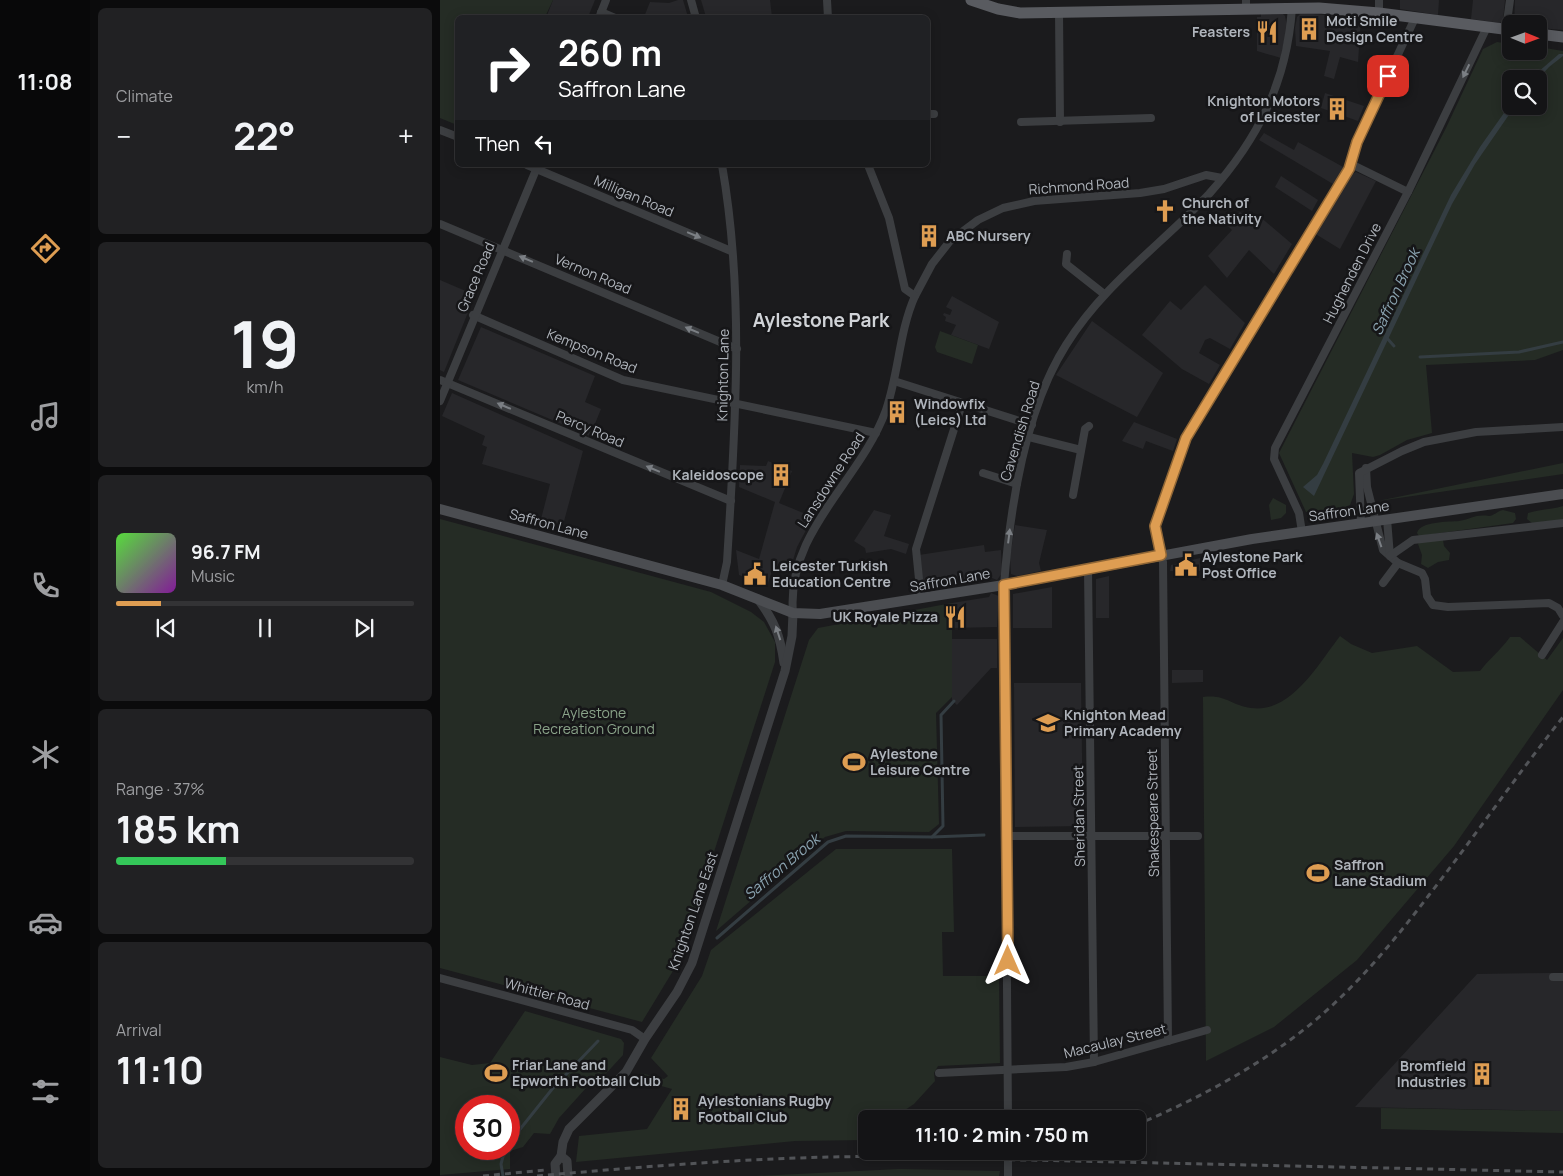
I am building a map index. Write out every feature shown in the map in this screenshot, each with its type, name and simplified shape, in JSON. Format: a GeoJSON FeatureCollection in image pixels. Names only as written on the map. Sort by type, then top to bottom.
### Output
{"type":"FeatureCollection","features":[{"type":"Feature","properties":{"kind":"main road"},"geometry":{"type":"LineString","coordinates":[[971,0],[1013,12],[1059,12],[1246,4],[1379,13],[1502,29]]}},
{"type":"Feature","properties":{"kind":"main road"},"geometry":{"type":"LineString","coordinates":[[1548,35],[1563,37]]}},
{"type":"Feature","properties":{"kind":"main road","name":"Saffron Lane"},"geometry":{"type":"LineString","coordinates":[[440,509],[722,585],[793,613],[840,612],[1004,585],[1161,555],[1387,519],[1563,494]]}},
{"type":"Feature","properties":{"kind":"street"},"geometry":{"type":"LineString","coordinates":[[600,15],[606,0]]}},
{"type":"Feature","properties":{"kind":"street"},"geometry":{"type":"LineString","coordinates":[[691,0],[695,15]]}},
{"type":"Feature","properties":{"kind":"street"},"geometry":{"type":"LineString","coordinates":[[828,0],[828,15]]}},
{"type":"Feature","properties":{"kind":"street"},"geometry":{"type":"LineString","coordinates":[[1378,0],[1379,13]]}},
{"type":"Feature","properties":{"kind":"street"},"geometry":{"type":"LineString","coordinates":[[1510,0],[1510,15]]}},
{"type":"Feature","properties":{"kind":"street","name":"Cavendish Road"},"geometry":{"type":"LineString","coordinates":[[1008,1110],[1004,585],[1009,532],[1017,484],[1032,425],[1051,373],[1065,347],[1104,294],[1190,212],[1222,178],[1251,138],[1274,95],[1286,55],[1292,8]]}},
{"type":"Feature","properties":{"kind":"street"},"geometry":{"type":"LineString","coordinates":[[1059,12],[1060,122]]}},
{"type":"Feature","properties":{"kind":"street","name":"Shakespeare Street"},"geometry":{"type":"LineString","coordinates":[[1168,1041],[1163,562],[1155,526],[1186,438],[1351,164],[1357,142],[1415,18]]}},
{"type":"Feature","properties":{"kind":"street","name":"Hughenden Drive"},"geometry":{"type":"LineString","coordinates":[[1302,532],[1299,513],[1274,453],[1408,192],[1487,27]]}},
{"type":"Feature","properties":{"kind":"street"},"geometry":{"type":"LineString","coordinates":[[1021,122],[1150,118]]}},
{"type":"Feature","properties":{"kind":"street"},"geometry":{"type":"LineString","coordinates":[[440,130],[455,136]]}},
{"type":"Feature","properties":{"kind":"street"},"geometry":{"type":"LineString","coordinates":[[1351,164],[1408,192]]}},
{"type":"Feature","properties":{"kind":"street","name":"Grace Road"},"geometry":{"type":"LineString","coordinates":[[440,401],[444,381],[537,167]]}},
{"type":"Feature","properties":{"kind":"street","name":"Milligan Road"},"geometry":{"type":"LineString","coordinates":[[537,167],[731,251]]}},
{"type":"Feature","properties":{"kind":"street","name":"Knighton Lane"},"geometry":{"type":"LineString","coordinates":[[722,167],[731,251],[737,349],[731,501],[726,574],[722,585]]}},
{"type":"Feature","properties":{"kind":"street"},"geometry":{"type":"LineString","coordinates":[[869,167],[889,218],[905,289],[915,296]]}},
{"type":"Feature","properties":{"kind":"street","name":"Richmond Road"},"geometry":{"type":"LineString","coordinates":[[915,296],[932,264],[950,241],[978,220],[1003,208],[1034,201],[1104,198],[1148,192],[1206,175],[1222,178]]}},
{"type":"Feature","properties":{"kind":"street","name":"Vernon Road"},"geometry":{"type":"LineString","coordinates":[[440,224],[737,349]]}},
{"type":"Feature","properties":{"kind":"street"},"geometry":{"type":"LineString","coordinates":[[1067,254],[1066,264],[1104,294]]}},
{"type":"Feature","properties":{"kind":"street","name":"Lansdowne Road"},"geometry":{"type":"LineString","coordinates":[[793,613],[793,585],[801,554],[821,517],[861,460],[876,433],[894,381],[906,322],[915,296]]}},
{"type":"Feature","properties":{"kind":"street","name":"Kempson Road"},"geometry":{"type":"LineString","coordinates":[[473,316],[623,380],[876,433]]}},
{"type":"Feature","properties":{"kind":"street","name":"Percy Road"},"geometry":{"type":"LineString","coordinates":[[444,381],[731,501]]}},
{"type":"Feature","properties":{"kind":"street"},"geometry":{"type":"LineString","coordinates":[[894,381],[1032,425]]}},
{"type":"Feature","properties":{"kind":"street"},"geometry":{"type":"LineString","coordinates":[[921,599],[915,559],[916,548],[962,404]]}},
{"type":"Feature","properties":{"kind":"street"},"geometry":{"type":"LineString","coordinates":[[1073,495],[1085,429],[1089,426]]}},
{"type":"Feature","properties":{"kind":"street"},"geometry":{"type":"LineString","coordinates":[[1361,523],[1358,477],[1359,473],[1366,468],[1389,459],[1413,446],[1440,439],[1488,431],[1563,427]]}},
{"type":"Feature","properties":{"kind":"street"},"geometry":{"type":"LineString","coordinates":[[1029,437],[1082,450]]}},
{"type":"Feature","properties":{"kind":"street"},"geometry":{"type":"LineString","coordinates":[[1366,468],[1365,478],[1374,521],[1383,550],[1398,563],[1422,573],[1430,602],[1438,607],[1548,603],[1558,608],[1563,616]]}},
{"type":"Feature","properties":{"kind":"street"},"geometry":{"type":"LineString","coordinates":[[983,473],[1017,484]]}},
{"type":"Feature","properties":{"kind":"street"},"geometry":{"type":"LineString","coordinates":[[1387,519],[1390,556]]}},
{"type":"Feature","properties":{"kind":"street"},"geometry":{"type":"LineString","coordinates":[[1390,556],[1413,540],[1563,523]]}},
{"type":"Feature","properties":{"kind":"street"},"geometry":{"type":"LineString","coordinates":[[1383,583],[1398,563]]}},
{"type":"Feature","properties":{"kind":"street","name":"Sheridan Street"},"geometry":{"type":"LineString","coordinates":[[1088,569],[1094,1062]]}},
{"type":"Feature","properties":{"kind":"street","name":"Knighton Lane East"},"geometry":{"type":"LineString","coordinates":[[758,599],[773,620],[780,636],[785,671]]}},
{"type":"Feature","properties":{"kind":"street","name":"Knighton Lane East"},"geometry":{"type":"LineString","coordinates":[[556,1176],[555,1164],[561,1156],[563,1142],[569,1130],[619,1081],[677,992],[692,963],[785,671],[792,636],[793,613]]}},
{"type":"Feature","properties":{"kind":"street"},"geometry":{"type":"LineString","coordinates":[[1542,655],[1563,622]]}},
{"type":"Feature","properties":{"kind":"street"},"geometry":{"type":"LineString","coordinates":[[1007,836],[1198,836]]}},
{"type":"Feature","properties":{"kind":"street"},"geometry":{"type":"LineString","coordinates":[[1553,977],[1563,977]]}},
{"type":"Feature","properties":{"kind":"street","name":"Whittier Road"},"geometry":{"type":"LineString","coordinates":[[440,978],[632,1030],[645,1039]]}},
{"type":"Feature","properties":{"kind":"street","name":"Macaulay Street"},"geometry":{"type":"LineString","coordinates":[[938,1073],[1052,1069],[1094,1062],[1208,1030]]}},
{"type":"Feature","properties":{"kind":"street"},"geometry":{"type":"LineString","coordinates":[[561,1156],[567,1161],[568,1176]]}},
{"type":"Feature","properties":{"kind":"street"},"geometry":{"type":"LineString","coordinates":[[1008,1160],[1008,1176]]}},
{"type":"Feature","properties":{"kind":"shaded area"},"geometry":{"type":"Polygon","coordinates":[[[553,0],[595,0],[589,15],[547,15],[553,0]]]}},
{"type":"Feature","properties":{"kind":"shaded area"},"geometry":{"type":"Polygon","coordinates":[[[683,0],[687,15],[645,15],[650,2],[669,3],[683,0]]]}},
{"type":"Feature","properties":{"kind":"shaded area"},"geometry":{"type":"Polygon","coordinates":[[[701,0],[770,0],[772,15],[705,15],[701,0]]]}},
{"type":"Feature","properties":{"kind":"shaded area"},"geometry":{"type":"Polygon","coordinates":[[[1400,0],[1439,0],[1438,15],[1400,9],[1400,0]]]}},
{"type":"Feature","properties":{"kind":"shaded area"},"geometry":{"type":"Polygon","coordinates":[[[1473,0],[1505,0],[1504,15],[1500,23],[1471,19],[1473,0]]]}},
{"type":"Feature","properties":{"kind":"shaded area"},"geometry":{"type":"Polygon","coordinates":[[[1515,0],[1563,0],[1563,30],[1548,29],[1548,15],[1514,15],[1515,0]]]}},
{"type":"Feature","properties":{"kind":"shaded area"},"geometry":{"type":"Polygon","coordinates":[[[1261,13],[1283,14],[1285,16],[1287,26],[1281,58],[1257,51],[1257,17],[1261,17],[1261,13]]]}},
{"type":"Feature","properties":{"kind":"shaded area"},"geometry":{"type":"Polygon","coordinates":[[[1301,13],[1361,18],[1358,62],[1340,57],[1334,79],[1324,76],[1330,51],[1296,46],[1295,28],[1297,17],[1301,13]]]}},
{"type":"Feature","properties":{"kind":"shaded area"},"geometry":{"type":"Polygon","coordinates":[[[1559,54],[1563,54],[1546,70],[1540,70],[1559,54]]]}},
{"type":"Feature","properties":{"kind":"shaded area"},"geometry":{"type":"Polygon","coordinates":[[[1325,93],[1364,106],[1358,121],[1321,108],[1325,93]]]}},
{"type":"Feature","properties":{"kind":"shaded area"},"geometry":{"type":"Polygon","coordinates":[[[1503,115],[1509,115],[1475,164],[1452,204],[1314,496],[1303,487],[1317,475],[1323,464],[1451,195],[1480,147],[1503,115]]]}},
{"type":"Feature","properties":{"kind":"shaded area"},"geometry":{"type":"Polygon","coordinates":[[[1264,133],[1294,150],[1298,142],[1345,168],[1333,184],[1259,140],[1264,133]]]}},
{"type":"Feature","properties":{"kind":"shaded area"},"geometry":{"type":"Polygon","coordinates":[[[1356,172],[1376,181],[1340,249],[1314,233],[1350,175],[1356,172]]]}},
{"type":"Feature","properties":{"kind":"shaded area"},"geometry":{"type":"Polygon","coordinates":[[[1281,176],[1318,200],[1312,211],[1275,187],[1281,176]]]}},
{"type":"Feature","properties":{"kind":"shaded area"},"geometry":{"type":"Polygon","coordinates":[[[1240,212],[1253,222],[1259,216],[1292,244],[1274,274],[1249,250],[1227,278],[1208,256],[1232,230],[1226,224],[1240,212]]]}},
{"type":"Feature","properties":{"kind":"shaded area"},"geometry":{"type":"Polygon","coordinates":[[[440,280],[475,295],[444,372],[440,370],[440,280]]]}},
{"type":"Feature","properties":{"kind":"shaded area"},"geometry":{"type":"Polygon","coordinates":[[[1205,285],[1245,323],[1230,349],[1210,338],[1205,340],[1199,353],[1220,365],[1209,384],[1182,369],[1142,335],[1170,301],[1181,310],[1205,285]]]}},
{"type":"Feature","properties":{"kind":"shaded area"},"geometry":{"type":"Polygon","coordinates":[[[952,296],[999,322],[989,349],[951,335],[956,325],[945,321],[946,317],[943,315],[944,313],[950,315],[952,310],[946,307],[952,296]]]}},
{"type":"Feature","properties":{"kind":"shaded area"},"geometry":{"type":"Polygon","coordinates":[[[1092,321],[1163,373],[1137,417],[1056,375],[1092,321]]]}},
{"type":"Feature","properties":{"kind":"shaded area"},"geometry":{"type":"Polygon","coordinates":[[[481,327],[595,376],[585,402],[601,409],[590,436],[458,380],[481,327]]]}},
{"type":"Feature","properties":{"kind":"shaded area"},"geometry":{"type":"Polygon","coordinates":[[[452,393],[583,451],[563,525],[541,519],[550,484],[482,464],[487,447],[482,445],[485,436],[442,416],[452,393]]]}},
{"type":"Feature","properties":{"kind":"shaded area"},"geometry":{"type":"Polygon","coordinates":[[[892,405],[906,409],[902,422],[889,416],[892,405]]]}},
{"type":"Feature","properties":{"kind":"shaded area"},"geometry":{"type":"Polygon","coordinates":[[[1134,422],[1177,439],[1173,451],[1146,441],[1143,449],[1122,441],[1134,422]]]}},
{"type":"Feature","properties":{"kind":"shaded area"},"geometry":{"type":"Polygon","coordinates":[[[768,461],[792,471],[779,503],[813,517],[797,547],[790,570],[774,565],[767,586],[739,575],[736,550],[759,559],[775,502],[739,487],[740,465],[766,466],[768,461]]]}},
{"type":"Feature","properties":{"kind":"shaded area"},"geometry":{"type":"Polygon","coordinates":[[[874,510],[891,515],[884,536],[909,544],[906,554],[891,549],[866,553],[865,548],[854,541],[874,510]]]}},
{"type":"Feature","properties":{"kind":"shaded area"},"geometry":{"type":"Polygon","coordinates":[[[1015,525],[1047,530],[1039,563],[1041,571],[1017,576],[1011,574],[1010,558],[1015,525]]]}},
{"type":"Feature","properties":{"kind":"shaded area"},"geometry":{"type":"Polygon","coordinates":[[[984,545],[985,552],[1001,550],[1002,573],[997,580],[992,578],[931,587],[928,590],[923,587],[919,555],[984,545]]]}},
{"type":"Feature","properties":{"kind":"shaded area","name":"Aylestone Park Post Office"},"geometry":{"type":"Polygon","coordinates":[[[1200,558],[1200,571],[1170,571],[1171,565],[1200,558]]]}},
{"type":"Feature","properties":{"kind":"shaded area"},"geometry":{"type":"Polygon","coordinates":[[[1109,576],[1109,618],[1096,618],[1096,579],[1109,576]]]}},
{"type":"Feature","properties":{"kind":"shaded area"},"geometry":{"type":"Polygon","coordinates":[[[1052,587],[1052,628],[1013,628],[1013,594],[1052,587]]]}},
{"type":"Feature","properties":{"kind":"shaded area"},"geometry":{"type":"Polygon","coordinates":[[[991,593],[999,596],[997,627],[952,628],[952,603],[989,597],[991,593]]]}},
{"type":"Feature","properties":{"kind":"shaded area"},"geometry":{"type":"Polygon","coordinates":[[[952,639],[997,639],[997,668],[991,668],[957,705],[952,700],[952,639]]]}},
{"type":"Feature","properties":{"kind":"shaded area"},"geometry":{"type":"Polygon","coordinates":[[[1172,670],[1203,670],[1203,682],[1172,683],[1172,670]]]}},
{"type":"Feature","properties":{"kind":"shaded area","name":"Knighton Mead Primary Academy"},"geometry":{"type":"Polygon","coordinates":[[[1014,683],[1081,683],[1083,826],[1015,827],[1014,683]]]}},
{"type":"Feature","properties":{"kind":"shaded area"},"geometry":{"type":"Polygon","coordinates":[[[1552,973],[1553,981],[1563,981],[1563,1111],[1355,1107],[1477,974],[1552,973]]]}},
{"type":"Feature","properties":{"kind":"green space"},"geometry":{"type":"Polygon","coordinates":[[[440,0],[553,0],[546,15],[455,15],[455,124],[440,118],[440,0]]]}},
{"type":"Feature","properties":{"kind":"green space"},"geometry":{"type":"Polygon","coordinates":[[[1497,42],[1502,43],[1502,60],[1548,60],[1548,48],[1563,51],[1563,350],[1535,360],[1426,365],[1432,433],[1407,440],[1373,457],[1352,453],[1354,494],[1350,505],[1342,508],[1306,512],[1279,453],[1446,128],[1483,49],[1497,42]]]}},
{"type":"Feature","properties":{"kind":"green space"},"geometry":{"type":"Polygon","coordinates":[[[940,331],[978,345],[972,364],[937,352],[935,347],[940,331]]]}},
{"type":"Feature","properties":{"kind":"green space"},"geometry":{"type":"Polygon","coordinates":[[[1563,463],[1563,474],[1378,501],[1563,463]]]}},
{"type":"Feature","properties":{"kind":"green space"},"geometry":{"type":"Polygon","coordinates":[[[1273,498],[1286,505],[1286,513],[1281,518],[1271,520],[1269,505],[1273,498]]]}},
{"type":"Feature","properties":{"kind":"green space"},"geometry":{"type":"Polygon","coordinates":[[[1563,506],[1563,520],[1532,523],[1527,519],[1528,513],[1563,506]]]}},
{"type":"Feature","properties":{"kind":"green space"},"geometry":{"type":"Polygon","coordinates":[[[1503,510],[1515,513],[1516,519],[1513,523],[1419,536],[1417,533],[1423,526],[1429,524],[1491,516],[1503,510]]]}},
{"type":"Feature","properties":{"kind":"green space","name":"Aylestone Recreation Ground"},"geometry":{"type":"Polygon","coordinates":[[[440,519],[711,592],[751,612],[764,622],[775,642],[775,662],[679,961],[642,1022],[440,968],[440,519]]]}},
{"type":"Feature","properties":{"kind":"green space"},"geometry":{"type":"Polygon","coordinates":[[[1443,540],[1444,546],[1450,553],[1449,560],[1438,562],[1428,568],[1421,564],[1422,555],[1418,544],[1420,541],[1443,540]]]}},
{"type":"Feature","properties":{"kind":"green space","name":"Aylestone Leisure Centre"},"geometry":{"type":"Polygon","coordinates":[[[952,603],[952,697],[936,713],[939,824],[929,832],[846,831],[825,837],[716,931],[809,640],[818,628],[952,603]]]}},
{"type":"Feature","properties":{"kind":"green space","name":"Saffron Lane Stadium"},"geometry":{"type":"Polygon","coordinates":[[[1340,636],[1351,644],[1372,653],[1417,646],[1453,672],[1480,671],[1510,637],[1520,637],[1547,660],[1563,638],[1563,690],[1454,846],[1357,960],[1274,1027],[1206,1061],[1203,697],[1223,698],[1251,708],[1265,708],[1279,703],[1303,684],[1340,636]]]}},
{"type":"Feature","properties":{"kind":"green space"},"geometry":{"type":"Polygon","coordinates":[[[836,849],[952,849],[954,932],[942,932],[943,976],[999,976],[1000,1063],[938,1066],[934,1073],[935,1081],[914,1104],[905,1110],[858,1110],[858,1140],[795,1141],[576,1162],[579,1136],[647,1129],[672,1089],[636,1079],[641,1073],[664,1079],[668,1076],[651,1058],[702,976],[711,950],[836,849]],[[739,1108],[738,1124],[783,1117],[739,1108]]]}},
{"type":"Feature","properties":{"kind":"green space","name":"Friar Lane and Epworth Football Club"},"geometry":{"type":"Polygon","coordinates":[[[525,1011],[621,1039],[624,1043],[623,1055],[601,1079],[596,1077],[559,1118],[550,1134],[534,1133],[523,1147],[520,1148],[520,1095],[455,1095],[455,1160],[510,1160],[510,1169],[440,1175],[440,1057],[472,1065],[490,1063],[525,1011]]]}},
{"type":"Feature","properties":{"kind":"green space"},"geometry":{"type":"Polygon","coordinates":[[[1381,1108],[1563,1111],[1563,1133],[1381,1129],[1381,1108]]]}},
{"type":"Feature","properties":{"kind":"green space"},"geometry":{"type":"Polygon","coordinates":[[[899,1169],[1000,1171],[999,1176],[755,1176],[899,1169]]]}},
{"type":"Feature","properties":{"kind":"waterway"},"geometry":{"type":"LineString","coordinates":[[1386,337],[1394,346]]}},
{"type":"Feature","properties":{"kind":"waterway"},"geometry":{"type":"LineString","coordinates":[[1420,357],[1519,352],[1563,342]]}},
{"type":"Feature","properties":{"kind":"waterway","name":"Saffron Brook"},"geometry":{"type":"LineString","coordinates":[[717,938],[828,842],[846,836],[932,837],[943,826],[941,715],[954,701]]}},
{"type":"Feature","properties":{"kind":"waterway","name":"Saffron Brook"},"geometry":{"type":"LineString","coordinates":[[932,837],[984,835]]}},
{"type":"Feature","properties":{"kind":"waterway","name":"Saffron Brook"},"geometry":{"type":"LineString","coordinates":[[520,1129],[553,1088],[598,1041]]}},
{"type":"Feature","properties":{"kind":"waterway","name":"Saffron Brook"},"geometry":{"type":"LineString","coordinates":[[502,1160],[503,1176]]}},
{"type":"Feature","properties":{"kind":"railway"},"geometry":{"type":"LineString","coordinates":[[1146,1120],[1182,1104],[1250,1067],[1272,1053],[1329,1009],[1374,962],[1416,912],[1563,717]]}},
{"type":"Feature","properties":{"kind":"railway"},"geometry":{"type":"LineString","coordinates":[[537,1176],[703,1163],[870,1156],[1563,1172]]}},
{"type":"Feature","properties":{"kind":"railway"},"geometry":{"type":"LineString","coordinates":[[483,1176],[545,1170]]}},
{"type":"Feature","properties":{"kind":"place","name":"Moti Smile Design Centre"},"geometry":{"type":"Point","coordinates":[1309,29]}},
{"type":"Feature","properties":{"kind":"place","name":"Feasters"},"geometry":{"type":"Point","coordinates":[1267,32]}},
{"type":"Feature","properties":{"kind":"place","name":"Knighton Motors of Leicester"},"geometry":{"type":"Point","coordinates":[1337,109]}},
{"type":"Feature","properties":{"kind":"place","name":"Church of the Nativity"},"geometry":{"type":"Point","coordinates":[1165,211]}},
{"type":"Feature","properties":{"kind":"place","name":"ABC Nursery"},"geometry":{"type":"Point","coordinates":[929,236]}},
{"type":"Feature","properties":{"kind":"place","name":"Windowfix (Leics) Ltd"},"geometry":{"type":"Point","coordinates":[897,412]}},
{"type":"Feature","properties":{"kind":"place","name":"Kaleidoscope"},"geometry":{"type":"Point","coordinates":[781,475]}},
{"type":"Feature","properties":{"kind":"place","name":"Aylestone Park Post Office"},"geometry":{"type":"Point","coordinates":[1186,565]}},
{"type":"Feature","properties":{"kind":"place","name":"Leicester Turkish Education Centre"},"geometry":{"type":"Point","coordinates":[755,574]}},
{"type":"Feature","properties":{"kind":"place","name":"UK Royale Pizza"},"geometry":{"type":"Point","coordinates":[955,617]}},
{"type":"Feature","properties":{"kind":"place","name":"Knighton Mead Primary Academy"},"geometry":{"type":"Point","coordinates":[1048,723]}},
{"type":"Feature","properties":{"kind":"place","name":"Aylestone Leisure Centre"},"geometry":{"type":"Point","coordinates":[854,762]}},
{"type":"Feature","properties":{"kind":"place","name":"Saffron Lane Stadium"},"geometry":{"type":"Point","coordinates":[1318,873]}},
{"type":"Feature","properties":{"kind":"place","name":"Friar Lane and Epworth Football Club"},"geometry":{"type":"Point","coordinates":[496,1073]}},
{"type":"Feature","properties":{"kind":"place","name":"Bromfield Industries"},"geometry":{"type":"Point","coordinates":[1482,1074]}},
{"type":"Feature","properties":{"kind":"place","name":"Aylestonians Rugby Football Club"},"geometry":{"type":"Point","coordinates":[681,1109]}},
{"type":"Feature","properties":{"kind":"district","name":"Aylestone Park"},"geometry":{"type":"Point","coordinates":[821,320]}},
{"type":"Feature","properties":{"kind":"route"},"geometry":{"type":"LineString","coordinates":[[1008,961],[1004,585],[1161,555],[1155,526],[1182,446],[1275,288],[1349,169],[1357,142],[1388,76]]}}]}
